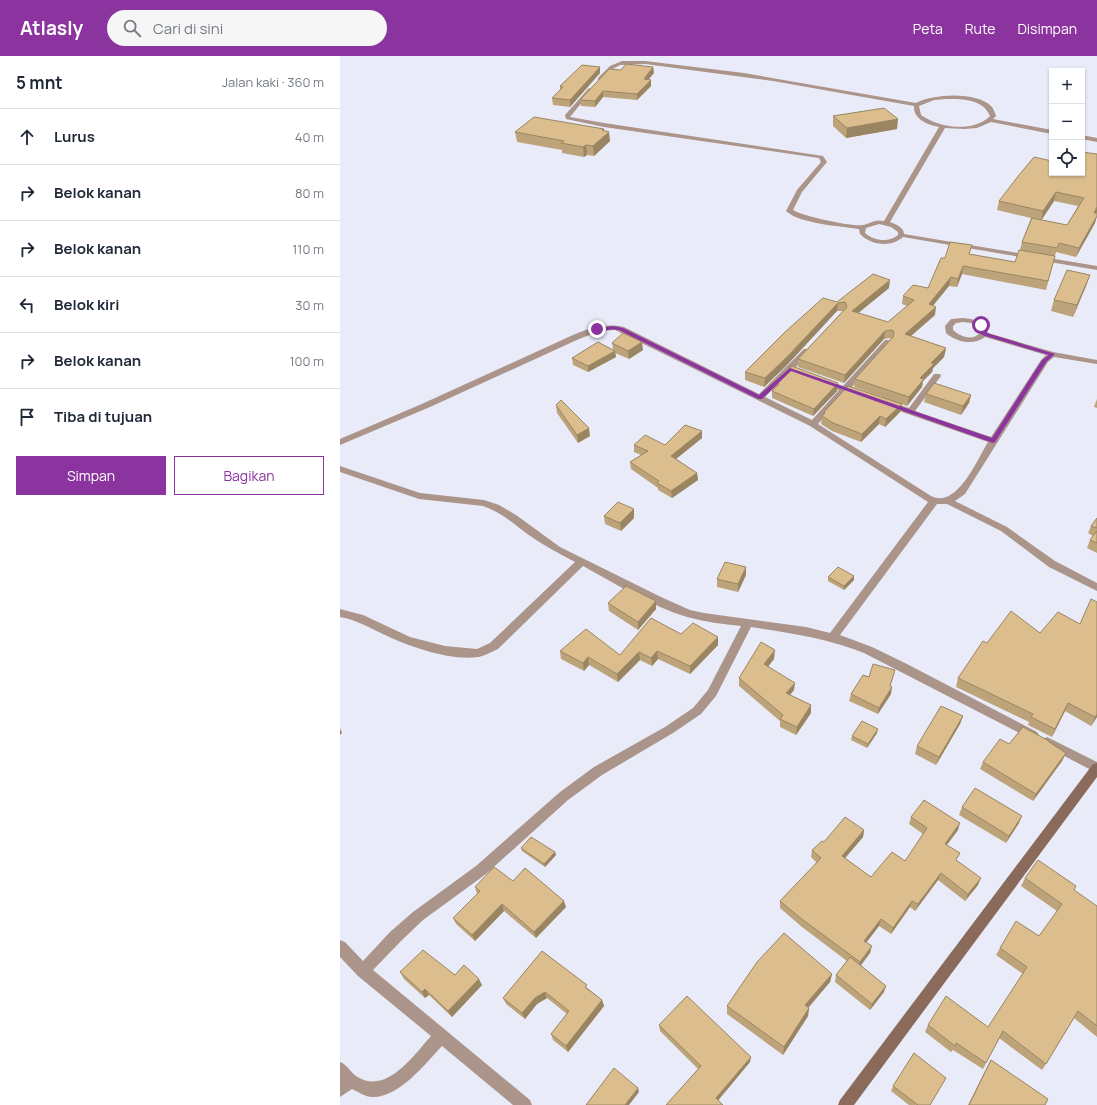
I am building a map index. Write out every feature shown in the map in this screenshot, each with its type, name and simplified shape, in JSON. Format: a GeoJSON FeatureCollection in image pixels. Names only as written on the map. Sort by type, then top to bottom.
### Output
{"type":"FeatureCollection","features":[{"type":"Feature","properties":{"kind":"main road"},"geometry":{"type":"LineString","coordinates":[[845,1105],[1097,768]]}},
{"type":"Feature","properties":{"kind":"street"},"geometry":{"type":"LineString","coordinates":[[901,234],[901,231],[898,228],[886,223],[872,223],[863,227],[806,218],[790,213],[789,207],[799,191],[815,175],[824,162],[824,160],[817,156],[585,122],[575,120],[567,116],[609,69],[624,63],[749,75],[918,105],[936,98],[965,98],[988,107],[992,113],[991,120]]}},
{"type":"Feature","properties":{"kind":"street"},"geometry":{"type":"LineString","coordinates":[[918,105],[916,111],[920,117],[929,122],[943,126],[973,127],[985,124],[991,120],[1049,131]]}},
{"type":"Feature","properties":{"kind":"street"},"geometry":{"type":"LineString","coordinates":[[886,223],[943,126]]}},
{"type":"Feature","properties":{"kind":"street"},"geometry":{"type":"LineString","coordinates":[[1085,138],[1097,140]]}},
{"type":"Feature","properties":{"kind":"street"},"geometry":{"type":"LineString","coordinates":[[863,227],[862,232],[864,235],[876,241],[892,241],[901,234],[1097,268]]}},
{"type":"Feature","properties":{"kind":"street"},"geometry":{"type":"LineString","coordinates":[[340,442],[427,405],[576,337],[605,327],[613,327],[621,329],[813,424],[934,500],[948,502],[1004,528],[1052,564],[1097,588]]}},
{"type":"Feature","properties":{"kind":"street"},"geometry":{"type":"LineString","coordinates":[[984,334],[1052,354],[1097,362]]}},
{"type":"Feature","properties":{"kind":"street"},"geometry":{"type":"LineString","coordinates":[[813,424],[888,342]]}},
{"type":"Feature","properties":{"kind":"street"},"geometry":{"type":"LineString","coordinates":[[760,398],[794,370],[811,347]]}},
{"type":"Feature","properties":{"kind":"street"},"geometry":{"type":"LineString","coordinates":[[948,502],[962,492],[1045,360],[1052,354]]}},
{"type":"Feature","properties":{"kind":"street"},"geometry":{"type":"LineString","coordinates":[[911,411],[938,376]]}},
{"type":"Feature","properties":{"kind":"street"},"geometry":{"type":"LineString","coordinates":[[818,379],[867,397]]}},
{"type":"Feature","properties":{"kind":"street"},"geometry":{"type":"LineString","coordinates":[[882,402],[993,441]]}},
{"type":"Feature","properties":{"kind":"street"},"geometry":{"type":"LineString","coordinates":[[340,468],[413,495],[484,503],[496,507],[513,517],[544,541],[657,600],[688,613],[704,618],[806,631],[833,637],[868,650],[1097,768]]}},
{"type":"Feature","properties":{"kind":"street"},"geometry":{"type":"LineString","coordinates":[[833,637],[934,500]]}},
{"type":"Feature","properties":{"kind":"street"},"geometry":{"type":"LineString","coordinates":[[340,613],[363,618],[389,633],[412,641],[460,652],[478,654],[494,646],[582,561]]}},
{"type":"Feature","properties":{"kind":"street"},"geometry":{"type":"LineString","coordinates":[[362,971],[418,916],[481,870],[564,796],[598,771],[669,730],[697,711],[712,693],[748,623]]}},
{"type":"Feature","properties":{"kind":"street"},"geometry":{"type":"LineString","coordinates":[[340,948],[362,971],[525,1105]]}},
{"type":"Feature","properties":{"kind":"street"},"geometry":{"type":"LineString","coordinates":[[340,1069],[345,1086],[371,1090],[394,1083],[407,1073],[441,1036]]}},
{"type":"Feature","properties":{"kind":"building"},"geometry":{"type":"Polygon","coordinates":[[[626,64],[653,67],[644,79],[651,80],[637,94],[603,91],[595,101],[580,100],[609,69],[621,70],[626,64]]]}},
{"type":"Feature","properties":{"kind":"building"},"geometry":{"type":"Polygon","coordinates":[[[582,65],[600,67],[570,100],[552,98],[563,87],[560,86],[582,65]]]}},
{"type":"Feature","properties":{"kind":"building"},"geometry":{"type":"Polygon","coordinates":[[[884,108],[898,119],[847,128],[833,116],[884,108]]]}},
{"type":"Feature","properties":{"kind":"building"},"geometry":{"type":"Polygon","coordinates":[[[534,117],[604,129],[602,130],[609,132],[593,146],[586,145],[583,147],[561,143],[564,141],[515,132],[534,117]]]}},
{"type":"Feature","properties":{"kind":"building"},"geometry":{"type":"Polygon","coordinates":[[[1085,152],[1097,154],[1097,207],[1094,213],[1097,213],[1097,216],[1079,248],[1059,243],[1057,248],[1022,242],[1032,218],[1067,225],[1084,198],[1056,192],[1043,211],[999,201],[1034,157],[1049,160],[1049,176],[1085,176],[1085,152]]]}},
{"type":"Feature","properties":{"kind":"building"},"geometry":{"type":"Polygon","coordinates":[[[950,242],[972,245],[969,254],[1015,262],[1019,250],[1055,256],[1048,281],[963,266],[958,279],[951,277],[929,304],[936,307],[905,334],[946,348],[931,363],[934,364],[920,378],[924,379],[909,397],[855,379],[893,337],[894,332],[892,330],[885,331],[845,375],[798,359],[847,307],[845,302],[838,303],[765,378],[745,372],[785,332],[823,298],[837,302],[873,274],[890,280],[852,311],[888,322],[914,300],[903,296],[913,285],[928,288],[941,258],[945,258],[950,242]]]}},
{"type":"Feature","properties":{"kind":"building"},"geometry":{"type":"Polygon","coordinates":[[[1067,270],[1090,275],[1077,305],[1054,300],[1067,270]]]}},
{"type":"Feature","properties":{"kind":"building"},"geometry":{"type":"Polygon","coordinates":[[[623,333],[642,342],[628,351],[612,343],[623,333]]]}},
{"type":"Feature","properties":{"kind":"building"},"geometry":{"type":"Polygon","coordinates":[[[598,342],[615,351],[588,366],[572,358],[598,342]]]}},
{"type":"Feature","properties":{"kind":"building"},"geometry":{"type":"Polygon","coordinates":[[[792,366],[838,383],[814,409],[772,391],[779,384],[775,383],[792,366]]]}},
{"type":"Feature","properties":{"kind":"building"},"geometry":{"type":"Polygon","coordinates":[[[934,383],[971,395],[963,406],[926,394],[934,383]]]}},
{"type":"Feature","properties":{"kind":"building"},"geometry":{"type":"Polygon","coordinates":[[[848,386],[902,404],[886,419],[880,416],[862,434],[833,423],[822,416],[848,386]]]}},
{"type":"Feature","properties":{"kind":"building"},"geometry":{"type":"Polygon","coordinates":[[[561,400],[589,428],[577,435],[556,405],[561,400]]]}},
{"type":"Feature","properties":{"kind":"building"},"geometry":{"type":"Polygon","coordinates":[[[685,425],[702,431],[671,456],[697,473],[671,491],[657,483],[659,481],[630,462],[648,451],[634,445],[645,435],[665,445],[685,425]]]}},
{"type":"Feature","properties":{"kind":"building"},"geometry":{"type":"Polygon","coordinates":[[[618,502],[634,509],[620,523],[604,516],[618,502]]]}},
{"type":"Feature","properties":{"kind":"building"},"geometry":{"type":"Polygon","coordinates":[[[1097,518],[1097,528],[1091,526],[1097,518]]]}},
{"type":"Feature","properties":{"kind":"building"},"geometry":{"type":"Polygon","coordinates":[[[1097,531],[1097,543],[1090,540],[1097,531]]]}},
{"type":"Feature","properties":{"kind":"building"},"geometry":{"type":"Polygon","coordinates":[[[725,562],[746,567],[738,584],[717,579],[725,562]]]}},
{"type":"Feature","properties":{"kind":"building"},"geometry":{"type":"Polygon","coordinates":[[[838,567],[854,576],[844,586],[828,577],[838,567]]]}},
{"type":"Feature","properties":{"kind":"building"},"geometry":{"type":"Polygon","coordinates":[[[626,586],[656,601],[638,622],[608,603],[626,586]]]}},
{"type":"Feature","properties":{"kind":"building"},"geometry":{"type":"Polygon","coordinates":[[[1091,599],[1097,602],[1097,714],[1095,717],[1068,703],[1055,729],[1031,717],[1033,714],[958,678],[983,641],[987,643],[1011,611],[1040,633],[1058,612],[1080,624],[1091,599]]]}},
{"type":"Feature","properties":{"kind":"building"},"geometry":{"type":"Polygon","coordinates":[[[651,618],[681,634],[693,623],[718,637],[690,666],[657,651],[651,658],[639,652],[617,674],[588,657],[583,663],[560,651],[586,629],[620,655],[651,618]]]}},
{"type":"Feature","properties":{"kind":"building"},"geometry":{"type":"Polygon","coordinates":[[[761,642],[775,650],[764,664],[795,683],[786,693],[811,705],[797,727],[780,719],[783,715],[739,678],[761,642]]]}},
{"type":"Feature","properties":{"kind":"building"},"geometry":{"type":"Polygon","coordinates":[[[873,664],[895,670],[890,686],[892,687],[879,708],[851,694],[863,675],[869,677],[873,664]]]}},
{"type":"Feature","properties":{"kind":"building"},"geometry":{"type":"Polygon","coordinates":[[[941,706],[963,716],[939,757],[917,746],[941,706]]]}},
{"type":"Feature","properties":{"kind":"building"},"geometry":{"type":"Polygon","coordinates":[[[862,721],[878,729],[868,744],[852,736],[862,721]]]}},
{"type":"Feature","properties":{"kind":"building"},"geometry":{"type":"Polygon","coordinates":[[[1023,727],[1049,741],[1066,753],[1036,794],[983,762],[1000,739],[1009,744],[1023,727]]]}},
{"type":"Feature","properties":{"kind":"building"},"geometry":{"type":"Polygon","coordinates":[[[975,788],[1022,816],[1009,836],[962,807],[975,788]]]}},
{"type":"Feature","properties":{"kind":"building"},"geometry":{"type":"Polygon","coordinates":[[[924,800],[960,823],[945,844],[960,853],[956,860],[981,878],[968,894],[941,873],[918,904],[912,901],[893,928],[881,919],[864,941],[872,946],[860,962],[780,901],[821,858],[812,850],[822,841],[824,842],[845,817],[864,830],[842,856],[871,877],[892,852],[905,861],[927,828],[911,817],[924,800]]]}},
{"type":"Feature","properties":{"kind":"building"},"geometry":{"type":"Polygon","coordinates":[[[531,837],[555,852],[544,864],[521,848],[531,837]]]}},
{"type":"Feature","properties":{"kind":"building"},"geometry":{"type":"Polygon","coordinates":[[[1038,860],[1076,886],[1074,890],[1097,906],[1097,1026],[1078,1011],[1046,1064],[1003,1031],[986,1063],[956,1043],[955,1046],[928,1025],[946,996],[988,1027],[1027,967],[1000,948],[1016,921],[1039,936],[1062,904],[1025,878],[1038,860]]]}},
{"type":"Feature","properties":{"kind":"building"},"geometry":{"type":"Polygon","coordinates":[[[494,867],[513,881],[525,868],[564,901],[534,932],[502,904],[472,935],[453,918],[480,891],[475,887],[494,867]]]}},
{"type":"Feature","properties":{"kind":"building"},"geometry":{"type":"Polygon","coordinates":[[[784,933],[832,974],[805,1005],[809,1008],[784,1047],[727,1006],[757,962],[784,933]]]}},
{"type":"Feature","properties":{"kind":"building"},"geometry":{"type":"Polygon","coordinates":[[[423,950],[455,975],[464,965],[479,979],[448,1011],[425,989],[422,992],[400,972],[423,950]]]}},
{"type":"Feature","properties":{"kind":"building"},"geometry":{"type":"Polygon","coordinates":[[[542,951],[587,985],[585,987],[602,1000],[566,1046],[551,1034],[569,1011],[545,992],[535,998],[522,1013],[503,998],[542,951]]]}},
{"type":"Feature","properties":{"kind":"building"},"geometry":{"type":"Polygon","coordinates":[[[850,957],[886,986],[872,1004],[836,975],[850,957]]]}},
{"type":"Feature","properties":{"kind":"building"},"geometry":{"type":"Polygon","coordinates":[[[687,996],[751,1057],[716,1098],[723,1105],[666,1105],[701,1066],[659,1025],[687,996]]]}},
{"type":"Feature","properties":{"kind":"building"},"geometry":{"type":"Polygon","coordinates":[[[914,1053],[946,1078],[930,1105],[918,1105],[893,1086],[914,1053]]]}},
{"type":"Feature","properties":{"kind":"building"},"geometry":{"type":"Polygon","coordinates":[[[991,1060],[1048,1099],[1045,1105],[969,1105],[991,1060]]]}},
{"type":"Feature","properties":{"kind":"building"},"geometry":{"type":"Polygon","coordinates":[[[614,1068],[638,1088],[625,1105],[586,1105],[614,1068]]]}},
{"type":"Feature","properties":{"kind":"route"},"geometry":{"type":"LineString","coordinates":[[597,329],[613,327],[621,329],[760,398],[790,369],[845,390],[911,411],[993,441],[1045,360],[1052,354],[984,334],[981,325]]}}]}
